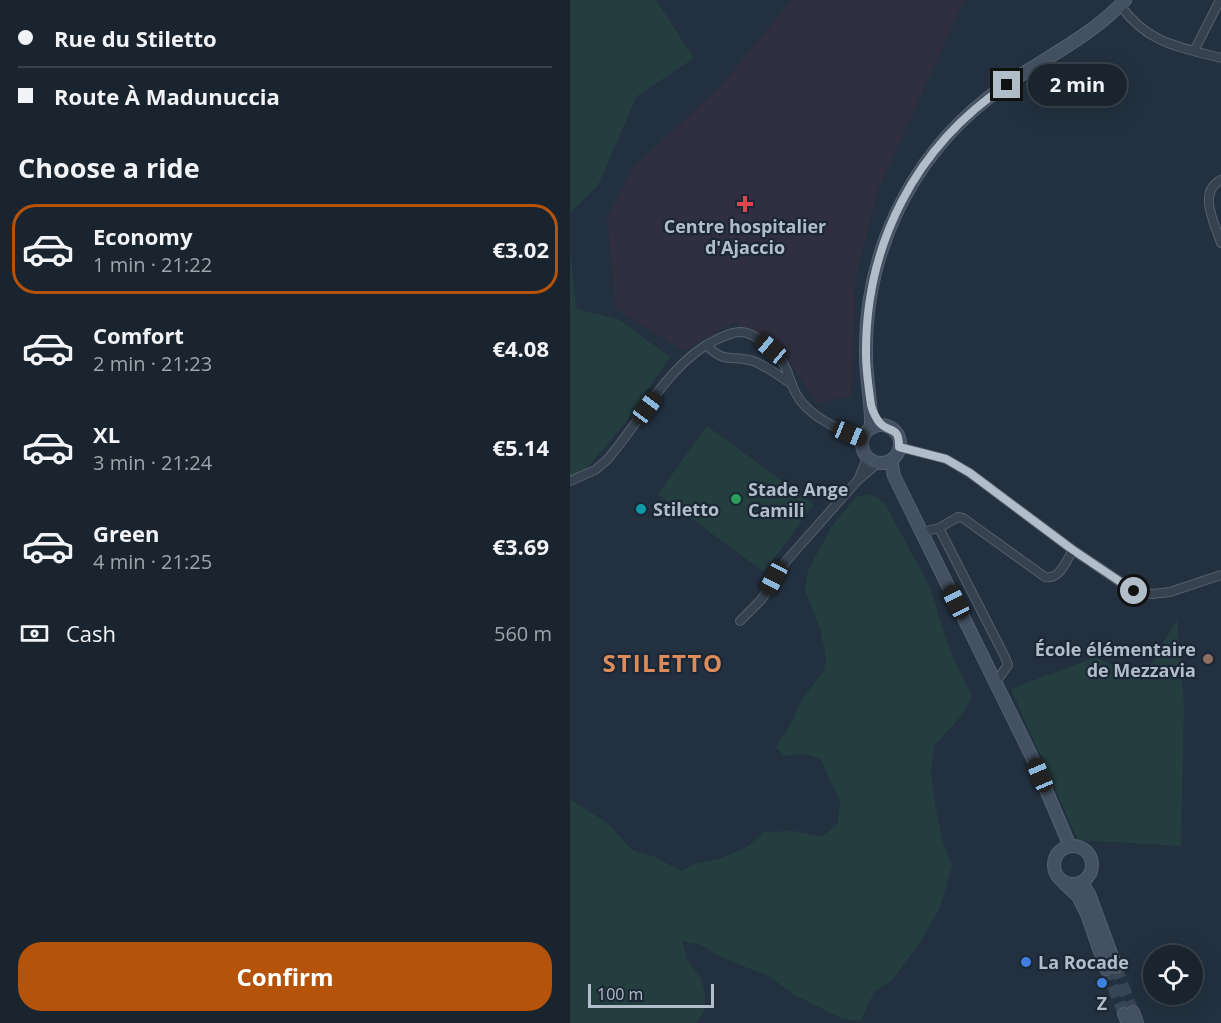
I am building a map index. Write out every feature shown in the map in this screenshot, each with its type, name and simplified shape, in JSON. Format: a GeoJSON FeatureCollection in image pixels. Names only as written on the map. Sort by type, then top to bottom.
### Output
{"type":"FeatureCollection","features":[{"type":"Feature","properties":{"kind":"main road"},"geometry":{"type":"LineString","coordinates":[[876,427],[866,356],[875,274],[885,237],[916,176],[934,150],[962,120],[989,97],[1084,35],[1122,3]]}},
{"type":"Feature","properties":{"kind":"main road"},"geometry":{"type":"LineString","coordinates":[[876,427],[862,439],[862,449],[894,476],[1032,757],[1070,846]]}},
{"type":"Feature","properties":{"kind":"main road"},"geometry":{"type":"LineString","coordinates":[[876,427],[893,430],[899,441],[899,447],[879,461]]}},
{"type":"Feature","properties":{"kind":"main road"},"geometry":{"type":"LineString","coordinates":[[1064,883],[1073,885],[1082,883],[1093,869],[1092,859],[1087,851],[1079,846],[1062,849],[1057,855],[1054,870],[1064,883],[1078,896],[1111,968],[1089,894],[1082,883]]}},
{"type":"Feature","properties":{"kind":"street"},"geometry":{"type":"LineString","coordinates":[[1194,51],[1220,0]]}},
{"type":"Feature","properties":{"kind":"street"},"geometry":{"type":"LineString","coordinates":[[1122,3],[1145,32],[1154,38],[1221,58]]}},
{"type":"Feature","properties":{"kind":"street"},"geometry":{"type":"LineString","coordinates":[[1221,180],[1210,189],[1208,198],[1221,243]]}},
{"type":"Feature","properties":{"kind":"street"},"geometry":{"type":"LineString","coordinates":[[570,481],[595,470],[607,460],[670,377],[685,361],[706,345],[725,336],[741,332],[756,337],[783,362],[790,383],[804,406],[821,419],[862,439]]}},
{"type":"Feature","properties":{"kind":"street"},"geometry":{"type":"LineString","coordinates":[[706,345],[718,357],[752,361],[790,383]]}},
{"type":"Feature","properties":{"kind":"street"},"geometry":{"type":"LineString","coordinates":[[899,447],[946,459],[970,473],[1073,550],[1134,591],[1152,594],[1170,592],[1221,575]]}},
{"type":"Feature","properties":{"kind":"street"},"geometry":{"type":"LineString","coordinates":[[740,621],[761,600],[787,560],[857,481],[879,461]]}},
{"type":"Feature","properties":{"kind":"street"},"geometry":{"type":"LineString","coordinates":[[922,532],[939,528],[958,517],[963,518],[1045,577],[1051,578],[1057,575],[1073,550]]}},
{"type":"Feature","properties":{"kind":"street"},"geometry":{"type":"LineString","coordinates":[[939,528],[1008,665],[996,682]]}},
{"type":"Feature","properties":{"kind":"shaded area","name":"Centre hospitalier d'Ajaccio"},"geometry":{"type":"Polygon","coordinates":[[[792,0],[964,0],[878,190],[856,274],[851,396],[817,403],[778,344],[734,322],[684,351],[616,309],[607,218],[634,167],[722,85],[792,0]]]}},
{"type":"Feature","properties":{"kind":"green space"},"geometry":{"type":"Polygon","coordinates":[[[570,0],[656,0],[694,58],[637,96],[598,185],[570,213],[570,0]]]}},
{"type":"Feature","properties":{"kind":"green space"},"geometry":{"type":"Polygon","coordinates":[[[570,247],[576,309],[618,319],[670,357],[623,426],[579,477],[570,479],[570,247]]]}},
{"type":"Feature","properties":{"kind":"green space","name":"Stade Ange Camili"},"geometry":{"type":"Polygon","coordinates":[[[707,426],[814,504],[764,572],[658,494],[707,426]]]}},
{"type":"Feature","properties":{"kind":"green space"},"geometry":{"type":"Polygon","coordinates":[[[872,494],[885,504],[930,587],[949,648],[972,696],[962,715],[934,746],[931,773],[935,803],[942,839],[952,865],[941,905],[923,938],[893,979],[874,992],[861,1021],[843,1019],[794,995],[770,977],[723,958],[701,945],[682,941],[687,961],[701,978],[705,995],[704,1012],[696,1023],[570,1023],[570,799],[607,823],[632,850],[655,857],[681,871],[694,864],[722,858],[748,846],[764,832],[794,831],[822,837],[838,823],[840,801],[820,758],[804,754],[783,756],[776,747],[793,720],[802,699],[824,670],[826,657],[820,629],[805,590],[808,570],[832,526],[856,497],[872,494]]]}},
{"type":"Feature","properties":{"kind":"green space"},"geometry":{"type":"Polygon","coordinates":[[[1177,619],[1184,706],[1181,846],[1078,840],[1011,689],[1096,657],[1134,675],[1152,663],[1177,619]]]}},
{"type":"Feature","properties":{"kind":"tunnel"},"geometry":{"type":"LineString","coordinates":[[1116,967],[1133,1012]]}},
{"type":"Feature","properties":{"kind":"tunnel"},"geometry":{"type":"LineString","coordinates":[[1106,969],[1124,1014]]}},
{"type":"Feature","properties":{"kind":"place","name":"Centre hospitalier d'Ajaccio"},"geometry":{"type":"Point","coordinates":[745,204]}},
{"type":"Feature","properties":{"kind":"place","name":"Stade Ange Camili"},"geometry":{"type":"Point","coordinates":[736,499]}},
{"type":"Feature","properties":{"kind":"place","name":"Stiletto"},"geometry":{"type":"Point","coordinates":[641,509]}},
{"type":"Feature","properties":{"kind":"place","name":"École élémentaire de Mezzavia"},"geometry":{"type":"Point","coordinates":[1208,659]}},
{"type":"Feature","properties":{"kind":"place","name":"La Rocade"},"geometry":{"type":"Point","coordinates":[1026,962]}},
{"type":"Feature","properties":{"kind":"place","name":"Z"},"geometry":{"type":"Point","coordinates":[1102,983]}},
{"type":"Feature","properties":{"kind":"district","name":"STILETTO"},"geometry":{"type":"Point","coordinates":[663,662]}},
{"type":"Feature","properties":{"kind":"route"},"geometry":{"type":"LineString","coordinates":[[1007,85],[962,120],[934,150],[916,176],[885,237],[875,274],[869,313],[866,356],[872,409],[882,425],[893,430],[897,435],[899,447],[946,459],[970,473],[1073,550],[1134,591]]}}]}
